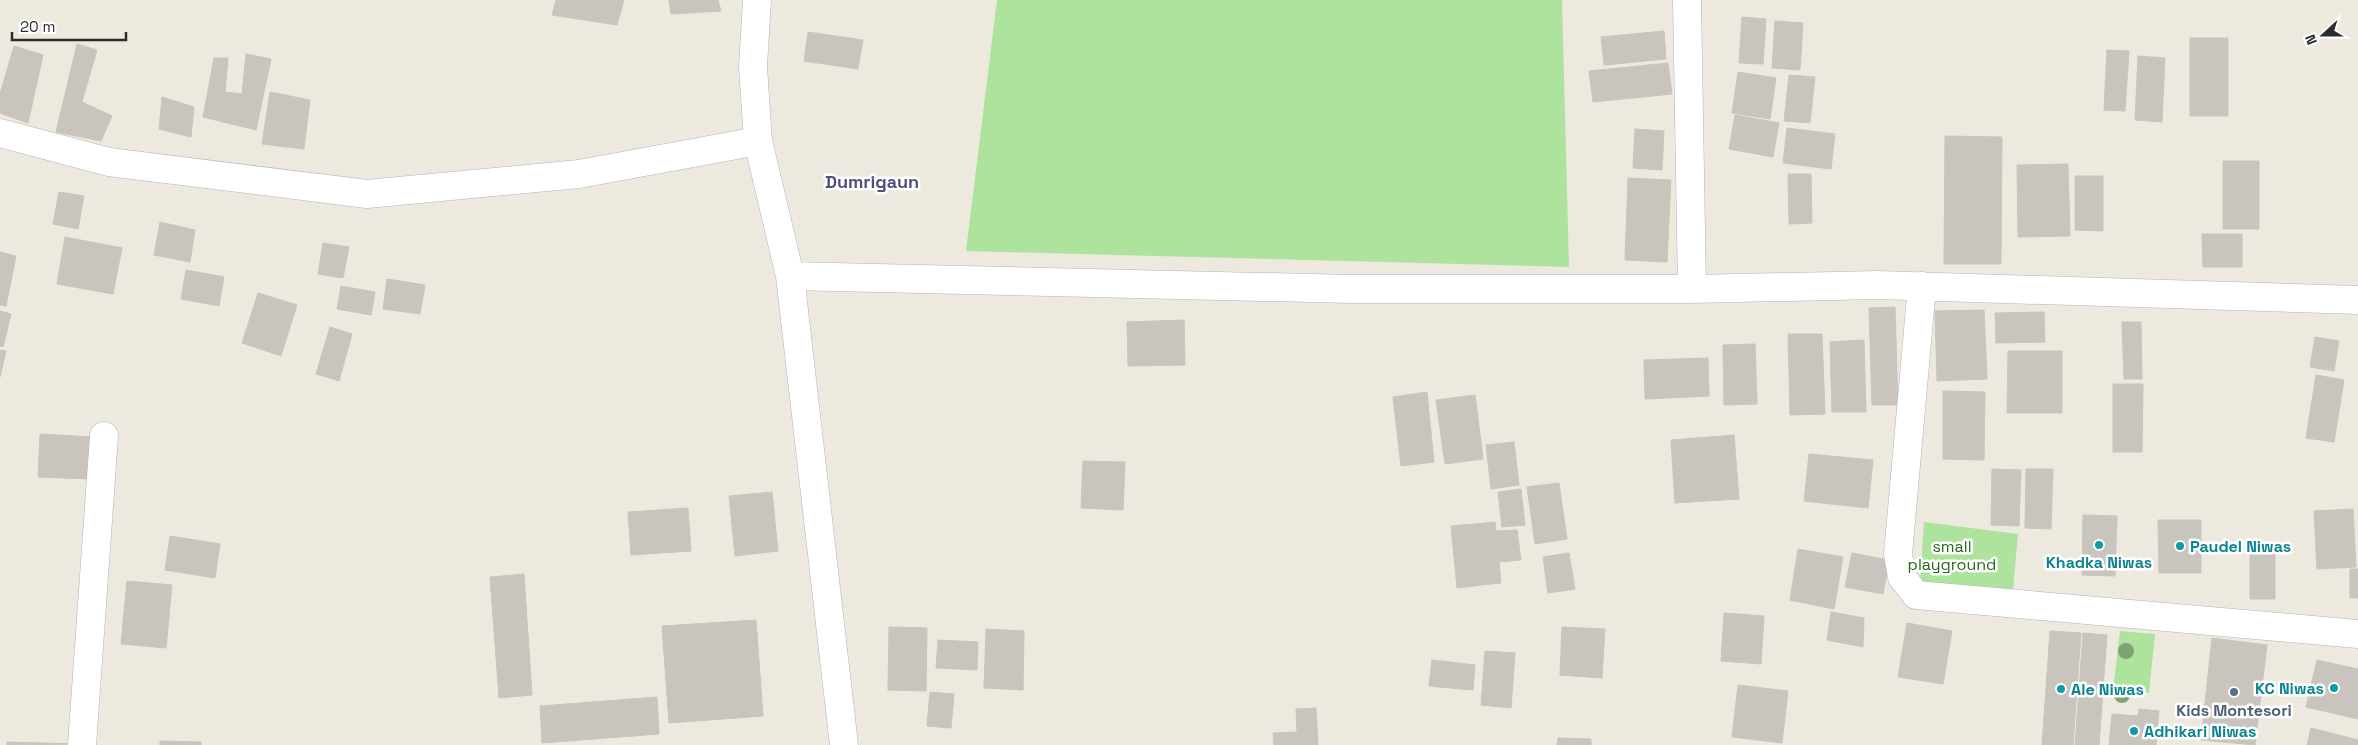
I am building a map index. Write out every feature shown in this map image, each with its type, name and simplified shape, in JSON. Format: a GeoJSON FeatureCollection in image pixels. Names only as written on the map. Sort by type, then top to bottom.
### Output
{"type":"FeatureCollection","features":[{"type":"Feature","properties":{"kind":"street"},"geometry":{"type":"LineString","coordinates":[[757,0],[753,67],[758,141],[790,276],[844,745]]}},
{"type":"Feature","properties":{"kind":"street"},"geometry":{"type":"LineString","coordinates":[[1687,0],[1692,289]]}},
{"type":"Feature","properties":{"kind":"street"},"geometry":{"type":"LineString","coordinates":[[0,133],[109,162],[367,194],[579,174],[758,141]]}},
{"type":"Feature","properties":{"kind":"street"},"geometry":{"type":"LineString","coordinates":[[790,276],[1342,289],[1692,289],[1877,285],[2358,300]]}},
{"type":"Feature","properties":{"kind":"street"},"geometry":{"type":"LineString","coordinates":[[1922,286],[1898,554],[1902,577],[1916,595],[2358,634]]}},
{"type":"Feature","properties":{"kind":"street"},"geometry":{"type":"LineString","coordinates":[[82,745],[104,436]]}},
{"type":"Feature","properties":{"kind":"green space"},"geometry":{"type":"Polygon","coordinates":[[[997,0],[1562,0],[1569,267],[966,251],[997,0]]]}},
{"type":"Feature","properties":{"kind":"green space","name":"small playground"},"geometry":{"type":"Polygon","coordinates":[[[1924,522],[2018,534],[2013,590],[1920,582],[1924,522]]]}},
{"type":"Feature","properties":{"kind":"green space"},"geometry":{"type":"Polygon","coordinates":[[[2120,631],[2155,634],[2149,693],[2113,690],[2120,631]]]}},
{"type":"Feature","properties":{"kind":"building"},"geometry":{"type":"Polygon","coordinates":[[[556,0],[624,0],[617,25],[552,15],[556,0]]]}},
{"type":"Feature","properties":{"kind":"building"},"geometry":{"type":"Polygon","coordinates":[[[669,0],[718,0],[721,11],[671,14],[669,0]]]}},
{"type":"Feature","properties":{"kind":"building"},"geometry":{"type":"Polygon","coordinates":[[[1742,17],[1766,19],[1763,64],[1739,63],[1742,17]]]}},
{"type":"Feature","properties":{"kind":"building"},"geometry":{"type":"Polygon","coordinates":[[[1775,21],[1803,23],[1800,70],[1772,68],[1775,21]]]}},
{"type":"Feature","properties":{"kind":"building"},"geometry":{"type":"Polygon","coordinates":[[[1664,31],[1666,59],[1604,65],[1601,37],[1664,31]]]}},
{"type":"Feature","properties":{"kind":"building"},"geometry":{"type":"Polygon","coordinates":[[[808,32],[863,40],[858,69],[804,61],[808,32]]]}},
{"type":"Feature","properties":{"kind":"building"},"geometry":{"type":"Polygon","coordinates":[[[2190,38],[2228,38],[2228,116],[2190,116],[2190,38]]]}},
{"type":"Feature","properties":{"kind":"building"},"geometry":{"type":"Polygon","coordinates":[[[77,44],[97,50],[82,102],[112,116],[101,141],[56,132],[77,44]]]}},
{"type":"Feature","properties":{"kind":"building"},"geometry":{"type":"Polygon","coordinates":[[[14,46],[43,55],[28,123],[0,113],[0,94],[14,46]]]}},
{"type":"Feature","properties":{"kind":"building"},"geometry":{"type":"Polygon","coordinates":[[[2107,50],[2129,51],[2125,111],[2104,110],[2107,50]]]}},
{"type":"Feature","properties":{"kind":"building"},"geometry":{"type":"Polygon","coordinates":[[[246,54],[271,59],[256,130],[203,117],[214,58],[228,58],[225,92],[242,94],[246,54]]]}},
{"type":"Feature","properties":{"kind":"building"},"geometry":{"type":"Polygon","coordinates":[[[2138,56],[2165,58],[2162,122],[2135,120],[2138,56]]]}},
{"type":"Feature","properties":{"kind":"building"},"geometry":{"type":"Polygon","coordinates":[[[1668,63],[1672,94],[1593,102],[1589,71],[1668,63]]]}},
{"type":"Feature","properties":{"kind":"building"},"geometry":{"type":"Polygon","coordinates":[[[1738,72],[1776,78],[1770,119],[1732,113],[1738,72]]]}},
{"type":"Feature","properties":{"kind":"building"},"geometry":{"type":"Polygon","coordinates":[[[1789,75],[1815,77],[1810,123],[1784,121],[1789,75]]]}},
{"type":"Feature","properties":{"kind":"building"},"geometry":{"type":"Polygon","coordinates":[[[270,92],[310,100],[304,149],[262,144],[270,92]]]}},
{"type":"Feature","properties":{"kind":"building"},"geometry":{"type":"Polygon","coordinates":[[[162,97],[194,107],[191,137],[159,129],[162,97]]]}},
{"type":"Feature","properties":{"kind":"building"},"geometry":{"type":"Polygon","coordinates":[[[1735,115],[1779,123],[1773,157],[1729,149],[1735,115]]]}},
{"type":"Feature","properties":{"kind":"building"},"geometry":{"type":"Polygon","coordinates":[[[1787,128],[1835,134],[1831,169],[1783,163],[1787,128]]]}},
{"type":"Feature","properties":{"kind":"building"},"geometry":{"type":"Polygon","coordinates":[[[1635,129],[1664,131],[1662,170],[1633,168],[1635,129]]]}},
{"type":"Feature","properties":{"kind":"building"},"geometry":{"type":"Polygon","coordinates":[[[1945,136],[2002,137],[2001,264],[1944,264],[1945,136]]]}},
{"type":"Feature","properties":{"kind":"building"},"geometry":{"type":"Polygon","coordinates":[[[2223,161],[2259,161],[2259,229],[2223,229],[2223,161]]]}},
{"type":"Feature","properties":{"kind":"building"},"geometry":{"type":"Polygon","coordinates":[[[2068,164],[2070,236],[2018,237],[2017,165],[2068,164]]]}},
{"type":"Feature","properties":{"kind":"building"},"geometry":{"type":"Polygon","coordinates":[[[1788,174],[1811,174],[1812,223],[1789,224],[1788,174]]]}},
{"type":"Feature","properties":{"kind":"building"},"geometry":{"type":"Polygon","coordinates":[[[2075,176],[2103,176],[2103,231],[2075,230],[2075,176]]]}},
{"type":"Feature","properties":{"kind":"building"},"geometry":{"type":"Polygon","coordinates":[[[1628,178],[1671,180],[1667,262],[1625,260],[1628,178]]]}},
{"type":"Feature","properties":{"kind":"building"},"geometry":{"type":"Polygon","coordinates":[[[59,192],[84,196],[78,229],[53,224],[59,192]]]}},
{"type":"Feature","properties":{"kind":"building"},"geometry":{"type":"Polygon","coordinates":[[[160,222],[195,230],[190,262],[154,255],[160,222]]]}},
{"type":"Feature","properties":{"kind":"building"},"geometry":{"type":"Polygon","coordinates":[[[2202,234],[2242,234],[2242,267],[2203,267],[2202,234]]]}},
{"type":"Feature","properties":{"kind":"building"},"geometry":{"type":"Polygon","coordinates":[[[65,237],[122,248],[113,294],[57,284],[65,237]]]}},
{"type":"Feature","properties":{"kind":"building"},"geometry":{"type":"Polygon","coordinates":[[[323,243],[349,247],[343,278],[318,274],[323,243]]]}},
{"type":"Feature","properties":{"kind":"building"},"geometry":{"type":"Polygon","coordinates":[[[0,252],[16,256],[6,306],[0,305],[0,252]]]}},
{"type":"Feature","properties":{"kind":"building"},"geometry":{"type":"Polygon","coordinates":[[[186,270],[224,277],[219,306],[181,299],[186,270]]]}},
{"type":"Feature","properties":{"kind":"building"},"geometry":{"type":"Polygon","coordinates":[[[387,279],[425,285],[420,314],[383,309],[387,279]]]}},
{"type":"Feature","properties":{"kind":"building"},"geometry":{"type":"Polygon","coordinates":[[[341,286],[375,292],[371,315],[337,309],[341,286]]]}},
{"type":"Feature","properties":{"kind":"building"},"geometry":{"type":"Polygon","coordinates":[[[258,293],[297,305],[281,356],[242,343],[258,293]]]}},
{"type":"Feature","properties":{"kind":"building"},"geometry":{"type":"Polygon","coordinates":[[[1895,307],[1898,405],[1872,405],[1869,308],[1895,307]]]}},
{"type":"Feature","properties":{"kind":"building"},"geometry":{"type":"Polygon","coordinates":[[[1984,310],[1987,379],[1937,381],[1935,311],[1984,310]]]}},
{"type":"Feature","properties":{"kind":"building"},"geometry":{"type":"Polygon","coordinates":[[[0,311],[11,314],[3,347],[0,346],[0,311]]]}},
{"type":"Feature","properties":{"kind":"building"},"geometry":{"type":"Polygon","coordinates":[[[2044,312],[2045,342],[1996,343],[1995,313],[2044,312]]]}},
{"type":"Feature","properties":{"kind":"building"},"geometry":{"type":"Polygon","coordinates":[[[1184,320],[1185,365],[1128,366],[1127,322],[1184,320]]]}},
{"type":"Feature","properties":{"kind":"building"},"geometry":{"type":"Polygon","coordinates":[[[2122,322],[2141,322],[2142,379],[2124,379],[2122,322]]]}},
{"type":"Feature","properties":{"kind":"building"},"geometry":{"type":"Polygon","coordinates":[[[330,327],[352,334],[339,381],[316,374],[330,327]]]}},
{"type":"Feature","properties":{"kind":"building"},"geometry":{"type":"Polygon","coordinates":[[[1788,334],[1822,334],[1825,414],[1790,415],[1788,334]]]}},
{"type":"Feature","properties":{"kind":"building"},"geometry":{"type":"Polygon","coordinates":[[[2315,337],[2339,341],[2334,371],[2310,367],[2315,337]]]}},
{"type":"Feature","properties":{"kind":"building"},"geometry":{"type":"Polygon","coordinates":[[[1864,340],[1866,412],[1832,412],[1830,342],[1864,340]]]}},
{"type":"Feature","properties":{"kind":"building"},"geometry":{"type":"Polygon","coordinates":[[[1755,344],[1757,404],[1724,405],[1723,345],[1755,344]]]}},
{"type":"Feature","properties":{"kind":"building"},"geometry":{"type":"Polygon","coordinates":[[[0,350],[6,351],[0,377],[0,350]]]}},
{"type":"Feature","properties":{"kind":"building"},"geometry":{"type":"Polygon","coordinates":[[[2008,351],[2062,351],[2062,413],[2007,413],[2008,351]]]}},
{"type":"Feature","properties":{"kind":"building"},"geometry":{"type":"Polygon","coordinates":[[[1708,358],[1709,396],[1645,399],[1644,360],[1708,358]]]}},
{"type":"Feature","properties":{"kind":"building"},"geometry":{"type":"Polygon","coordinates":[[[2316,375],[2344,380],[2334,442],[2306,438],[2316,375]]]}},
{"type":"Feature","properties":{"kind":"building"},"geometry":{"type":"Polygon","coordinates":[[[2113,384],[2143,384],[2142,452],[2113,452],[2113,384]]]}},
{"type":"Feature","properties":{"kind":"building"},"geometry":{"type":"Polygon","coordinates":[[[1943,391],[1985,392],[1984,460],[1943,459],[1943,391]]]}},
{"type":"Feature","properties":{"kind":"building"},"geometry":{"type":"Polygon","coordinates":[[[1427,392],[1434,462],[1401,466],[1393,397],[1427,392]]]}},
{"type":"Feature","properties":{"kind":"building"},"geometry":{"type":"Polygon","coordinates":[[[1475,395],[1483,459],[1445,464],[1436,400],[1475,395]]]}},
{"type":"Feature","properties":{"kind":"building"},"geometry":{"type":"Polygon","coordinates":[[[40,434],[93,437],[90,479],[38,477],[40,434]]]}},
{"type":"Feature","properties":{"kind":"building"},"geometry":{"type":"Polygon","coordinates":[[[1734,435],[1739,499],[1675,503],[1671,440],[1734,435]]]}},
{"type":"Feature","properties":{"kind":"building"},"geometry":{"type":"Polygon","coordinates":[[[1514,442],[1519,485],[1491,489],[1486,445],[1514,442]]]}},
{"type":"Feature","properties":{"kind":"building"},"geometry":{"type":"Polygon","coordinates":[[[1809,454],[1873,460],[1868,508],[1804,501],[1809,454]]]}},
{"type":"Feature","properties":{"kind":"building"},"geometry":{"type":"Polygon","coordinates":[[[1083,461],[1125,462],[1123,510],[1081,508],[1083,461]]]}},
{"type":"Feature","properties":{"kind":"building"},"geometry":{"type":"Polygon","coordinates":[[[1992,469],[2021,470],[2019,526],[1991,525],[1992,469]]]}},
{"type":"Feature","properties":{"kind":"building"},"geometry":{"type":"Polygon","coordinates":[[[2026,469],[2053,469],[2051,529],[2025,528],[2026,469]]]}},
{"type":"Feature","properties":{"kind":"building"},"geometry":{"type":"Polygon","coordinates":[[[1559,483],[1567,539],[1535,544],[1527,487],[1559,483]]]}},
{"type":"Feature","properties":{"kind":"building"},"geometry":{"type":"Polygon","coordinates":[[[1521,489],[1525,525],[1502,527],[1498,492],[1521,489]]]}},
{"type":"Feature","properties":{"kind":"building"},"geometry":{"type":"Polygon","coordinates":[[[772,492],[778,551],[735,556],[729,496],[772,492]]]}},
{"type":"Feature","properties":{"kind":"building"},"geometry":{"type":"Polygon","coordinates":[[[688,508],[691,551],[631,555],[628,512],[688,508]]]}},
{"type":"Feature","properties":{"kind":"building"},"geometry":{"type":"Polygon","coordinates":[[[2353,509],[2356,567],[2317,569],[2314,511],[2353,509]]]}},
{"type":"Feature","properties":{"kind":"building","name":"Khadka Niwas"},"geometry":{"type":"Polygon","coordinates":[[[2083,515],[2117,516],[2115,576],[2082,575],[2083,515]]]}},
{"type":"Feature","properties":{"kind":"building","name":"Paudel Niwas"},"geometry":{"type":"Polygon","coordinates":[[[2158,520],[2201,520],[2201,573],[2159,573],[2158,520]]]}},
{"type":"Feature","properties":{"kind":"building"},"geometry":{"type":"Polygon","coordinates":[[[1495,522],[1501,583],[1481,585],[1475,524],[1495,522]]]}},
{"type":"Feature","properties":{"kind":"building"},"geometry":{"type":"Polygon","coordinates":[[[1475,524],[1481,585],[1457,588],[1451,526],[1475,524]]]}},
{"type":"Feature","properties":{"kind":"building"},"geometry":{"type":"Polygon","coordinates":[[[1517,530],[1521,560],[1499,562],[1496,531],[1517,530]]]}},
{"type":"Feature","properties":{"kind":"building"},"geometry":{"type":"Polygon","coordinates":[[[170,536],[220,544],[215,578],[165,570],[170,536]]]}},
{"type":"Feature","properties":{"kind":"building"},"geometry":{"type":"Polygon","coordinates":[[[2250,543],[2275,543],[2275,599],[2250,599],[2250,543]]]}},
{"type":"Feature","properties":{"kind":"building"},"geometry":{"type":"Polygon","coordinates":[[[1798,549],[1843,557],[1834,609],[1790,600],[1798,549]]]}},
{"type":"Feature","properties":{"kind":"building"},"geometry":{"type":"Polygon","coordinates":[[[1569,553],[1575,589],[1548,593],[1543,557],[1569,553]]]}},
{"type":"Feature","properties":{"kind":"building"},"geometry":{"type":"Polygon","coordinates":[[[1852,553],[1889,560],[1883,594],[1845,587],[1852,553]]]}},
{"type":"Feature","properties":{"kind":"building"},"geometry":{"type":"Polygon","coordinates":[[[2350,569],[2358,569],[2358,598],[2350,598],[2350,569]]]}},
{"type":"Feature","properties":{"kind":"building"},"geometry":{"type":"Polygon","coordinates":[[[524,574],[532,695],[499,698],[490,577],[524,574]]]}},
{"type":"Feature","properties":{"kind":"building"},"geometry":{"type":"Polygon","coordinates":[[[127,581],[172,585],[166,648],[121,644],[127,581]]]}},
{"type":"Feature","properties":{"kind":"building"},"geometry":{"type":"Polygon","coordinates":[[[1831,612],[1864,618],[1863,647],[1827,640],[1831,612]]]}},
{"type":"Feature","properties":{"kind":"building"},"geometry":{"type":"Polygon","coordinates":[[[1724,613],[1764,616],[1761,664],[1721,661],[1724,613]]]}},
{"type":"Feature","properties":{"kind":"building"},"geometry":{"type":"Polygon","coordinates":[[[756,620],[763,716],[669,723],[662,626],[756,620]]]}},
{"type":"Feature","properties":{"kind":"building"},"geometry":{"type":"Polygon","coordinates":[[[1907,623],[1952,631],[1943,684],[1898,677],[1907,623]]]}},
{"type":"Feature","properties":{"kind":"building"},"geometry":{"type":"Polygon","coordinates":[[[889,627],[927,628],[926,691],[888,690],[889,627]]]}},
{"type":"Feature","properties":{"kind":"building"},"geometry":{"type":"Polygon","coordinates":[[[1562,627],[1605,629],[1602,678],[1560,675],[1562,627]]]}},
{"type":"Feature","properties":{"kind":"building"},"geometry":{"type":"Polygon","coordinates":[[[986,629],[1024,631],[1023,690],[984,688],[986,629]]]}},
{"type":"Feature","properties":{"kind":"building","name":"Ale Niwas"},"geometry":{"type":"Polygon","coordinates":[[[2050,631],[2081,633],[2073,745],[2042,745],[2050,631]]]}},
{"type":"Feature","properties":{"kind":"building"},"geometry":{"type":"Polygon","coordinates":[[[2083,633],[2107,635],[2099,745],[2075,745],[2083,633]]]}},
{"type":"Feature","properties":{"kind":"building","name":"Kids Montesori"},"geometry":{"type":"Polygon","coordinates":[[[2212,638],[2267,645],[2255,745],[2201,740],[2212,638]]]}},
{"type":"Feature","properties":{"kind":"building"},"geometry":{"type":"Polygon","coordinates":[[[938,640],[978,642],[977,670],[936,668],[938,640]]]}},
{"type":"Feature","properties":{"kind":"building"},"geometry":{"type":"Polygon","coordinates":[[[1485,651],[1515,653],[1511,708],[1481,705],[1485,651]]]}},
{"type":"Feature","properties":{"kind":"building"},"geometry":{"type":"Polygon","coordinates":[[[1432,660],[1475,665],[1473,690],[1429,686],[1432,660]]]}},
{"type":"Feature","properties":{"kind":"building","name":"KC Niwas"},"geometry":{"type":"Polygon","coordinates":[[[2317,660],[2358,669],[2358,719],[2306,707],[2317,660]]]}},
{"type":"Feature","properties":{"kind":"building"},"geometry":{"type":"Polygon","coordinates":[[[1738,685],[1788,691],[1782,743],[1732,737],[1738,685]]]}},
{"type":"Feature","properties":{"kind":"building"},"geometry":{"type":"Polygon","coordinates":[[[930,692],[954,694],[951,728],[927,726],[930,692]]]}},
{"type":"Feature","properties":{"kind":"building"},"geometry":{"type":"Polygon","coordinates":[[[657,697],[659,734],[542,743],[540,706],[657,697]]]}},
{"type":"Feature","properties":{"kind":"building"},"geometry":{"type":"Polygon","coordinates":[[[1316,708],[1318,745],[1274,745],[1273,733],[1297,732],[1296,709],[1316,708]]]}},
{"type":"Feature","properties":{"kind":"building","name":"Adhikari Niwas"},"geometry":{"type":"Polygon","coordinates":[[[2139,709],[2159,711],[2156,745],[2109,745],[2112,714],[2138,716],[2139,709]]]}},
{"type":"Feature","properties":{"kind":"building"},"geometry":{"type":"Polygon","coordinates":[[[2311,728],[2358,740],[2358,745],[2307,745],[2311,728]]]}},
{"type":"Feature","properties":{"kind":"building"},"geometry":{"type":"Polygon","coordinates":[[[1558,738],[1591,739],[1591,745],[1557,745],[1558,738]]]}},
{"type":"Feature","properties":{"kind":"building"},"geometry":{"type":"Polygon","coordinates":[[[160,741],[201,742],[201,745],[160,745],[160,741]]]}},
{"type":"Feature","properties":{"kind":"building"},"geometry":{"type":"Polygon","coordinates":[[[7,742],[80,744],[7,745],[7,742]]]}},
{"type":"Feature","properties":{"kind":"place","name":"Khadka Niwas"},"geometry":{"type":"Point","coordinates":[2099,545]}},
{"type":"Feature","properties":{"kind":"place","name":"Paudel Niwas"},"geometry":{"type":"Point","coordinates":[2180,546]}},
{"type":"Feature","properties":{"kind":"place","name":"KC Niwas"},"geometry":{"type":"Point","coordinates":[2334,688]}},
{"type":"Feature","properties":{"kind":"place","name":"Ale Niwas"},"geometry":{"type":"Point","coordinates":[2061,689]}},
{"type":"Feature","properties":{"kind":"place","name":"Kids Montesori"},"geometry":{"type":"Point","coordinates":[2234,692]}},
{"type":"Feature","properties":{"kind":"place","name":"Adhikari Niwas"},"geometry":{"type":"Point","coordinates":[2134,731]}},
{"type":"Feature","properties":{"kind":"district","name":"Dumrigaun"},"geometry":{"type":"Point","coordinates":[872,182]}}]}
